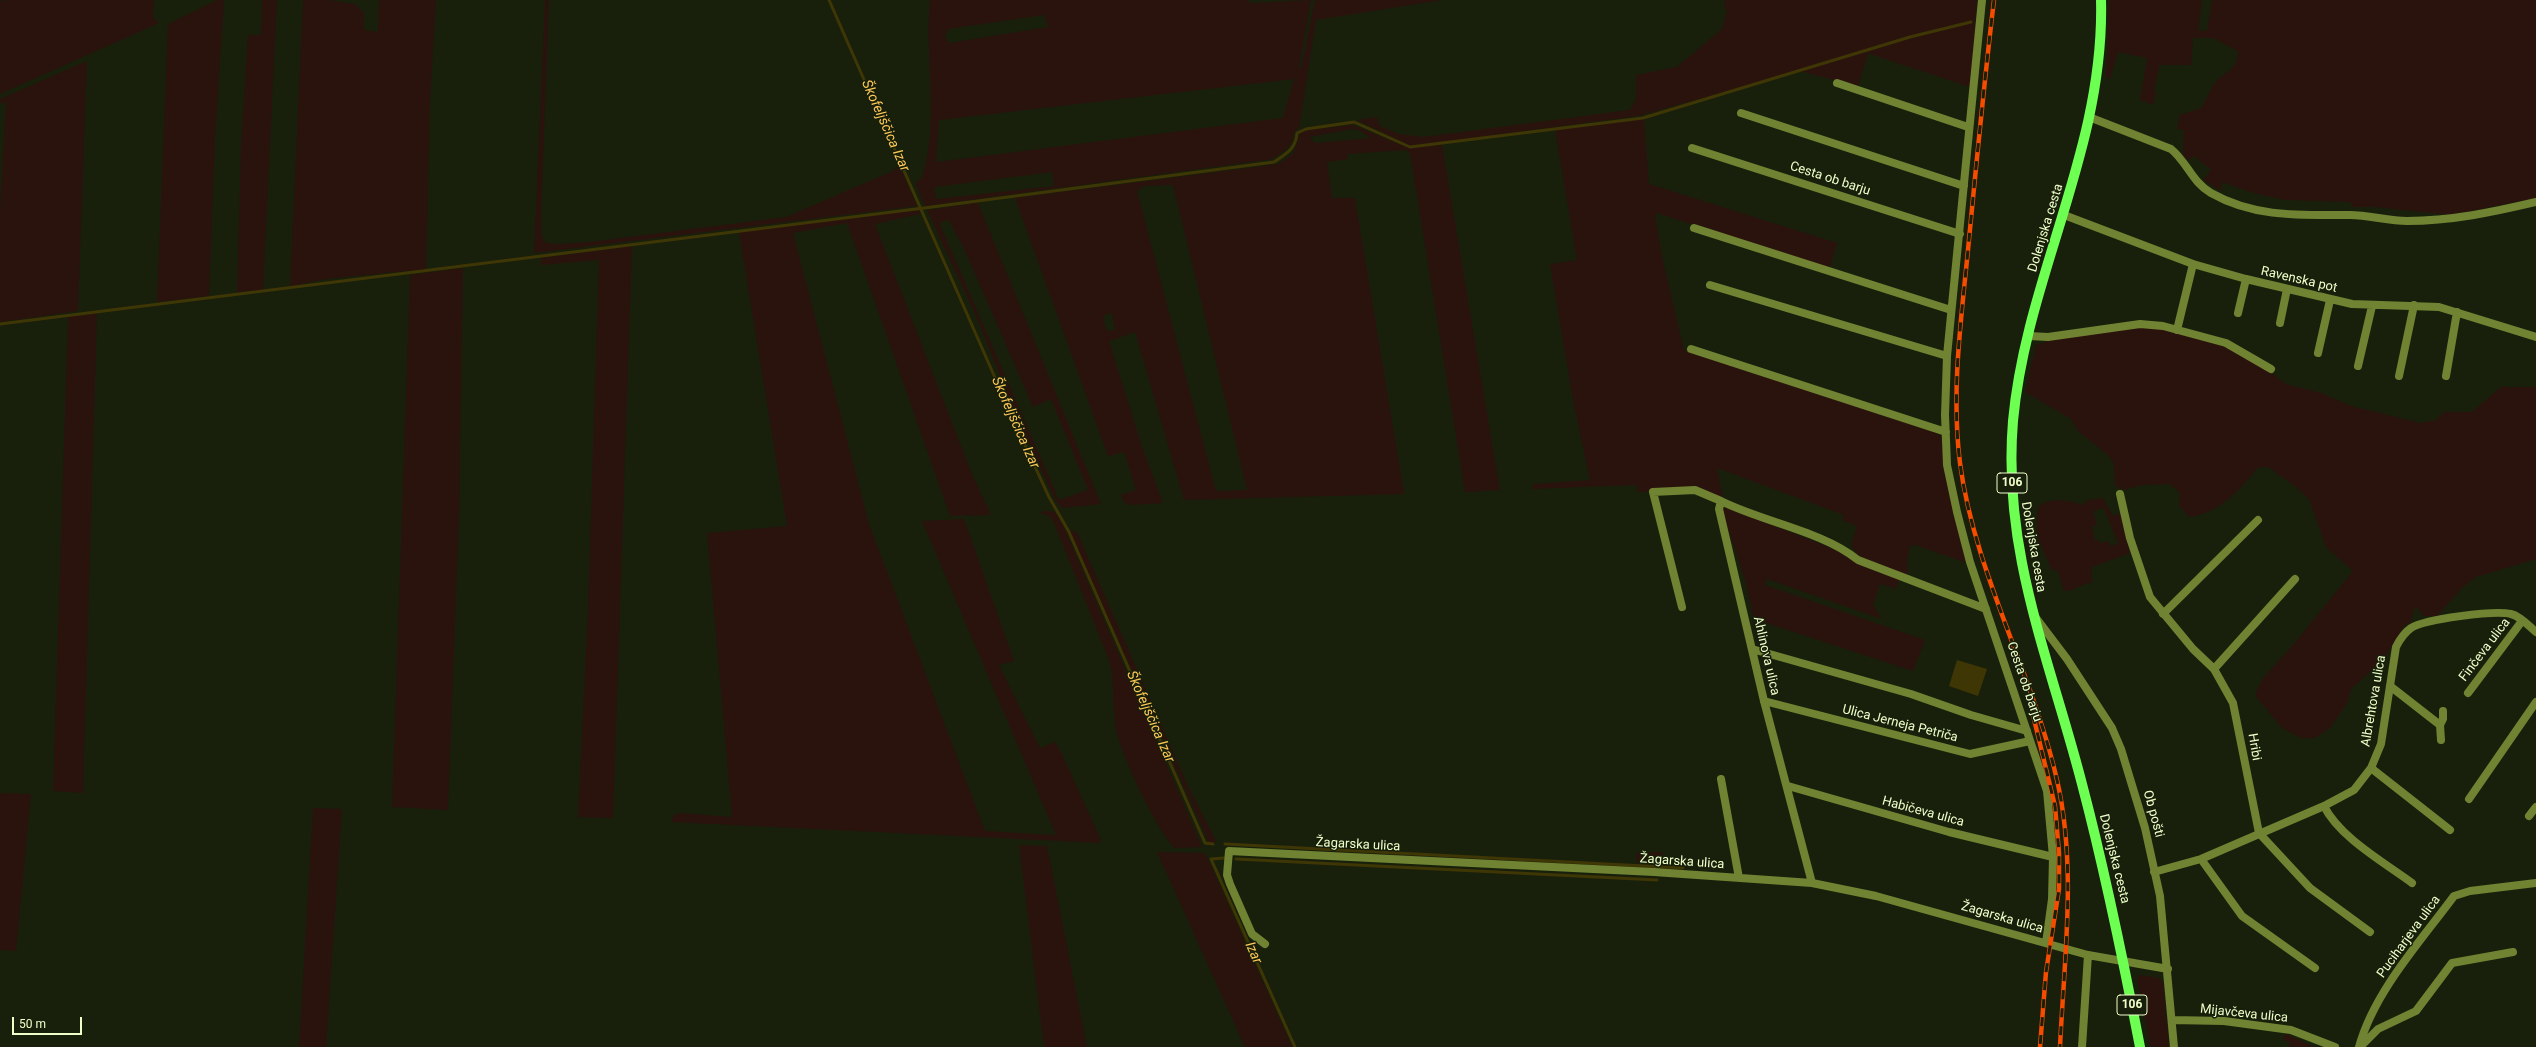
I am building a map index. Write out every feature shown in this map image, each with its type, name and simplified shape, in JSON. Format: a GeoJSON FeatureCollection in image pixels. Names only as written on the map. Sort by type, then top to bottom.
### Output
{"type":"FeatureCollection","features":[{"type":"Feature","properties":{"kind":"main road","name":"Dolenjska cesta"},"geometry":{"type":"LineString","coordinates":[[2101,0],[2099,61],[2089,117],[2075,178],[2029,336],[2019,379],[2013,421],[2012,504],[2014,529],[2033,614],[2082,782],[2112,905],[2140,1047]]}},
{"type":"Feature","properties":{"kind":"street","name":"Cesta ob barju"},"geometry":{"type":"LineString","coordinates":[[1982,0],[1968,127],[1960,234],[1947,356],[1947,465],[1957,512],[1986,609],[2047,791],[2053,857],[2052,899],[2046,943]]}},
{"type":"Feature","properties":{"kind":"street"},"geometry":{"type":"LineString","coordinates":[[1837,83],[1968,127]]}},
{"type":"Feature","properties":{"kind":"street"},"geometry":{"type":"LineString","coordinates":[[1741,114],[1964,186]]}},
{"type":"Feature","properties":{"kind":"street"},"geometry":{"type":"LineString","coordinates":[[2089,117],[2171,149],[2178,154],[2195,180],[2211,193],[2270,214],[2302,217],[2352,215],[2407,221],[2480,215],[2536,202]]}},
{"type":"Feature","properties":{"kind":"street","name":"Cesta ob barju"},"geometry":{"type":"LineString","coordinates":[[1692,148],[1960,234]]}},
{"type":"Feature","properties":{"kind":"street","name":"Ravenska pot"},"geometry":{"type":"LineString","coordinates":[[2064,215],[2193,264],[2246,279],[2330,300],[2372,306],[2414,305],[2457,312],[2536,337]]}},
{"type":"Feature","properties":{"kind":"street"},"geometry":{"type":"LineString","coordinates":[[1694,228],[1951,310]]}},
{"type":"Feature","properties":{"kind":"street"},"geometry":{"type":"LineString","coordinates":[[2177,330],[2193,264]]}},
{"type":"Feature","properties":{"kind":"street"},"geometry":{"type":"LineString","coordinates":[[2238,314],[2246,279]]}},
{"type":"Feature","properties":{"kind":"street"},"geometry":{"type":"LineString","coordinates":[[1710,285],[1947,356]]}},
{"type":"Feature","properties":{"kind":"street"},"geometry":{"type":"LineString","coordinates":[[2280,323],[2287,289]]}},
{"type":"Feature","properties":{"kind":"street"},"geometry":{"type":"LineString","coordinates":[[2318,353],[2330,300]]}},
{"type":"Feature","properties":{"kind":"street"},"geometry":{"type":"LineString","coordinates":[[2399,376],[2414,305]]}},
{"type":"Feature","properties":{"kind":"street"},"geometry":{"type":"LineString","coordinates":[[2358,366],[2372,306]]}},
{"type":"Feature","properties":{"kind":"street"},"geometry":{"type":"LineString","coordinates":[[2446,376],[2457,312]]}},
{"type":"Feature","properties":{"kind":"street"},"geometry":{"type":"LineString","coordinates":[[2029,336],[2048,337],[2140,324],[2177,330],[2226,343],[2271,369]]}},
{"type":"Feature","properties":{"kind":"street"},"geometry":{"type":"LineString","coordinates":[[1692,349],[1946,432]]}},
{"type":"Feature","properties":{"kind":"street"},"geometry":{"type":"LineString","coordinates":[[1682,607],[1653,492],[1695,490],[1740,510],[1843,548],[1858,560],[1986,609]]}},
{"type":"Feature","properties":{"kind":"street","name":"Hribi"},"geometry":{"type":"LineString","coordinates":[[2120,494],[2141,575],[2150,597],[2163,614],[2214,669],[2233,702],[2259,833]]}},
{"type":"Feature","properties":{"kind":"street","name":"Ahlinova ulica"},"geometry":{"type":"LineString","coordinates":[[1721,501],[1719,509],[1764,701],[1788,786],[1812,883]]}},
{"type":"Feature","properties":{"kind":"street"},"geometry":{"type":"LineString","coordinates":[[2163,614],[2240,541],[2258,520]]}},
{"type":"Feature","properties":{"kind":"street"},"geometry":{"type":"LineString","coordinates":[[2214,669],[2295,579]]}},
{"type":"Feature","properties":{"kind":"street","name":"Albrehtova ulica"},"geometry":{"type":"LineString","coordinates":[[2154,872],[2201,859],[2324,806],[2354,790],[2371,768],[2381,744],[2396,647],[2403,634],[2412,627],[2428,621],[2496,613],[2512,614],[2536,632]]}},
{"type":"Feature","properties":{"kind":"street","name":"Ob pošti"},"geometry":{"type":"LineString","coordinates":[[2033,614],[2067,659],[2112,728],[2121,748],[2145,828],[2160,896],[2168,969],[2174,1047]]}},
{"type":"Feature","properties":{"kind":"street","name":"Finčeva ulica"},"geometry":{"type":"LineString","coordinates":[[2468,693],[2522,621]]}},
{"type":"Feature","properties":{"kind":"street"},"geometry":{"type":"LineString","coordinates":[[1752,649],[1911,694],[1971,715],[2027,731]]}},
{"type":"Feature","properties":{"kind":"street"},"geometry":{"type":"LineString","coordinates":[[2390,686],[2440,725]]}},
{"type":"Feature","properties":{"kind":"street","name":"Ulica Jerneja Petriča"},"geometry":{"type":"LineString","coordinates":[[1764,701],[1970,754],[2030,741]]}},
{"type":"Feature","properties":{"kind":"street"},"geometry":{"type":"LineString","coordinates":[[2468,799],[2536,702]]}},
{"type":"Feature","properties":{"kind":"street"},"geometry":{"type":"LineString","coordinates":[[2441,740],[2440,725],[2443,719],[2443,711]]}},
{"type":"Feature","properties":{"kind":"street"},"geometry":{"type":"LineString","coordinates":[[2371,768],[2450,830]]}},
{"type":"Feature","properties":{"kind":"street"},"geometry":{"type":"LineString","coordinates":[[1721,779],[1739,878]]}},
{"type":"Feature","properties":{"kind":"street","name":"Habičeva ulica"},"geometry":{"type":"LineString","coordinates":[[1788,786],[1949,832],[2053,857]]}},
{"type":"Feature","properties":{"kind":"street"},"geometry":{"type":"LineString","coordinates":[[2324,806],[2329,816],[2344,832],[2412,883]]}},
{"type":"Feature","properties":{"kind":"street"},"geometry":{"type":"LineString","coordinates":[[2529,816],[2536,807]]}},
{"type":"Feature","properties":{"kind":"street"},"geometry":{"type":"LineString","coordinates":[[2259,833],[2310,888],[2370,932]]}},
{"type":"Feature","properties":{"kind":"street","name":"Žagarska ulica"},"geometry":{"type":"LineString","coordinates":[[1265,944],[1252,934],[1230,884],[1227,875],[1229,851],[1812,883],[1876,896],[2088,955],[2168,969]]}},
{"type":"Feature","properties":{"kind":"street"},"geometry":{"type":"LineString","coordinates":[[2201,859],[2242,916],[2315,968]]}},
{"type":"Feature","properties":{"kind":"street","name":"Puciharjeva ulica"},"geometry":{"type":"LineString","coordinates":[[2359,1047],[2364,1028],[2382,995],[2454,896],[2470,891],[2536,883]]}},
{"type":"Feature","properties":{"kind":"street","name":"Puciharjeva ulica"},"geometry":{"type":"LineString","coordinates":[[2359,1047],[2378,1029],[2416,1011],[2452,963],[2513,952]]}},
{"type":"Feature","properties":{"kind":"street"},"geometry":{"type":"LineString","coordinates":[[2082,1047],[2088,955]]}},
{"type":"Feature","properties":{"kind":"street","name":"Mijavčeva ulica"},"geometry":{"type":"LineString","coordinates":[[2172,1020],[2224,1021],[2291,1030],[2335,1047]]}},
{"type":"Feature","properties":{"kind":"shaded area"},"geometry":{"type":"Polygon","coordinates":[[[154,0],[153,17],[159,23],[0,94],[0,1],[154,0]]]}},
{"type":"Feature","properties":{"kind":"shaded area"},"geometry":{"type":"Polygon","coordinates":[[[217,0],[224,0],[215,139],[209,296],[157,302],[168,24],[217,0]]]}},
{"type":"Feature","properties":{"kind":"shaded area"},"geometry":{"type":"Polygon","coordinates":[[[262,0],[277,0],[263,290],[237,292],[241,145],[248,35],[261,35],[262,0]]]}},
{"type":"Feature","properties":{"kind":"shaded area"},"geometry":{"type":"Polygon","coordinates":[[[303,0],[329,0],[355,4],[364,13],[364,30],[378,32],[379,0],[436,0],[430,102],[426,269],[327,279],[290,286],[303,0]]]}},
{"type":"Feature","properties":{"kind":"shaded area"},"geometry":{"type":"Polygon","coordinates":[[[545,0],[549,0],[541,217],[542,237],[546,243],[558,244],[589,242],[786,217],[893,171],[899,165],[917,206],[534,253],[545,0]]]}},
{"type":"Feature","properties":{"kind":"shaded area"},"geometry":{"type":"Polygon","coordinates":[[[930,0],[1249,0],[1249,3],[1311,0],[1299,67],[1301,69],[1315,0],[1442,0],[1316,20],[1299,128],[1295,131],[1288,148],[1273,159],[925,206],[915,183],[922,178],[930,134],[930,0]],[[1044,15],[948,29],[945,36],[949,43],[1048,27],[1044,15]],[[1294,79],[939,120],[936,162],[1283,118],[1294,79]],[[1052,172],[934,187],[936,199],[1054,186],[1052,172]]]}},
{"type":"Feature","properties":{"kind":"shaded area"},"geometry":{"type":"Polygon","coordinates":[[[1725,0],[1977,0],[1970,87],[1868,54],[1858,86],[1799,71],[1638,116],[1411,146],[1357,120],[1377,117],[1380,126],[1399,134],[1423,137],[1630,110],[1636,99],[1636,75],[1677,67],[1722,29],[1727,11],[1724,7],[1725,0]]]}},
{"type":"Feature","properties":{"kind":"shaded area"},"geometry":{"type":"Polygon","coordinates":[[[2109,0],[2202,0],[2198,30],[2207,31],[2212,0],[2536,0],[2536,198],[2450,215],[2375,207],[2352,207],[2351,202],[2284,200],[2250,192],[2222,182],[2221,191],[2203,180],[2211,170],[2194,156],[2187,161],[2183,152],[2184,130],[2177,129],[2180,115],[2201,108],[2215,83],[2236,63],[2238,51],[2213,38],[2193,38],[2191,65],[2160,65],[2154,90],[2156,92],[2153,105],[2140,100],[2147,58],[2118,52],[2110,79],[2106,78],[2109,0]]]}},
{"type":"Feature","properties":{"kind":"shaded area"},"geometry":{"type":"Polygon","coordinates":[[[87,61],[78,311],[0,322],[0,210],[6,102],[0,104],[0,99],[87,61]]]}},
{"type":"Feature","properties":{"kind":"shaded area"},"geometry":{"type":"Polygon","coordinates":[[[1644,119],[1649,184],[1837,243],[1829,269],[1657,213],[1655,216],[1663,261],[1684,350],[1937,433],[1941,436],[1944,467],[1967,563],[1915,545],[1910,546],[1907,560],[1908,575],[1860,557],[1851,546],[1857,526],[1842,520],[1844,515],[1717,468],[1723,498],[1701,489],[1637,492],[1637,485],[1532,489],[1533,484],[1590,480],[1573,400],[1550,264],[1577,260],[1555,130],[1644,119]]]}},
{"type":"Feature","properties":{"kind":"shaded area"},"geometry":{"type":"Polygon","coordinates":[[[1353,125],[1409,148],[1442,145],[1500,490],[1465,492],[1410,153],[1406,150],[1347,154],[1348,159],[1327,162],[1332,198],[1355,198],[1404,494],[1184,500],[1135,332],[1109,341],[1142,447],[1163,503],[1129,505],[1123,501],[1121,495],[1136,490],[1124,452],[1108,456],[1015,198],[1279,164],[1293,153],[1300,134],[1306,130],[1353,125]],[[1352,129],[1309,137],[1315,143],[1370,138],[1361,131],[1352,129]],[[1173,185],[1144,186],[1137,191],[1216,491],[1247,490],[1173,185]],[[1112,313],[1106,314],[1103,319],[1107,331],[1115,330],[1112,313]]]}},
{"type":"Feature","properties":{"kind":"shaded area"},"geometry":{"type":"Polygon","coordinates":[[[978,203],[1101,504],[1063,508],[1057,503],[1022,430],[976,316],[927,210],[978,203]],[[949,220],[940,223],[1059,500],[1088,490],[1051,399],[1033,407],[965,251],[949,220]]]}},
{"type":"Feature","properties":{"kind":"shaded area"},"geometry":{"type":"Polygon","coordinates":[[[919,210],[920,214],[875,224],[971,472],[991,515],[950,516],[847,223],[793,233],[869,524],[985,831],[1056,835],[922,521],[964,519],[1014,661],[999,665],[1040,748],[1055,742],[1062,754],[1101,843],[671,822],[674,815],[681,813],[732,817],[707,533],[787,526],[739,232],[919,210]]]}},
{"type":"Feature","properties":{"kind":"shaded area"},"geometry":{"type":"Polygon","coordinates":[[[632,246],[613,818],[578,817],[588,608],[599,260],[541,265],[541,258],[632,246]]]}},
{"type":"Feature","properties":{"kind":"shaded area"},"geometry":{"type":"Polygon","coordinates":[[[463,268],[459,517],[448,810],[392,807],[410,275],[463,268]]]}},
{"type":"Feature","properties":{"kind":"shaded area"},"geometry":{"type":"Polygon","coordinates":[[[97,313],[83,793],[53,791],[68,317],[97,313]]]}},
{"type":"Feature","properties":{"kind":"shaded area"},"geometry":{"type":"Polygon","coordinates":[[[2144,325],[2228,347],[2254,360],[2286,384],[2321,393],[2351,406],[2420,423],[2436,420],[2444,412],[2472,412],[2501,387],[2536,387],[2536,559],[2476,577],[2463,587],[2437,616],[2423,616],[2418,608],[2415,607],[2410,623],[2404,626],[2384,659],[2351,689],[2347,703],[2330,728],[2315,738],[2301,738],[2281,727],[2255,695],[2263,678],[2293,645],[2353,571],[2326,547],[2309,499],[2296,487],[2268,467],[2257,468],[2244,485],[2228,500],[2209,511],[2189,517],[2179,505],[2180,493],[2170,484],[2141,485],[2123,490],[2115,485],[2114,464],[2108,455],[2078,431],[2071,419],[2025,392],[2036,345],[2065,336],[2144,325]]]}},
{"type":"Feature","properties":{"kind":"shaded area"},"geometry":{"type":"Polygon","coordinates":[[[2103,498],[2113,516],[2120,513],[2130,553],[2092,567],[2091,576],[2093,582],[2064,591],[2057,569],[2052,571],[2036,534],[2038,507],[2048,502],[2059,500],[2082,505],[2088,500],[2103,498]],[[2104,508],[2093,511],[2097,525],[2092,526],[2095,541],[2099,540],[2101,543],[2108,541],[2111,546],[2118,544],[2104,508]]]}},
{"type":"Feature","properties":{"kind":"shaded area"},"geometry":{"type":"Polygon","coordinates":[[[1726,507],[1849,555],[1899,579],[1896,589],[1880,584],[1873,605],[1882,619],[1767,579],[1765,585],[1925,640],[1913,671],[1754,619],[1745,580],[1725,519],[1723,510],[1726,507]]]}},
{"type":"Feature","properties":{"kind":"shaded area"},"geometry":{"type":"Polygon","coordinates":[[[1039,512],[1055,512],[1063,525],[1202,847],[1175,848],[1149,809],[1130,770],[1117,736],[1114,716],[1112,676],[1109,660],[1055,525],[1050,517],[1039,512]]]}},
{"type":"Feature","properties":{"kind":"shaded area"},"geometry":{"type":"Polygon","coordinates":[[[1069,530],[1077,532],[1188,786],[1216,841],[1211,847],[1069,530]]]}},
{"type":"Feature","properties":{"kind":"shaded area"},"geometry":{"type":"Polygon","coordinates":[[[1957,660],[1987,669],[1978,696],[1949,686],[1957,660]]]}},
{"type":"Feature","properties":{"kind":"shaded area"},"geometry":{"type":"Polygon","coordinates":[[[0,793],[31,794],[16,951],[0,950],[0,793]]]}},
{"type":"Feature","properties":{"kind":"shaded area"},"geometry":{"type":"Polygon","coordinates":[[[313,808],[342,809],[326,1047],[299,1047],[313,808]]]}},
{"type":"Feature","properties":{"kind":"shaded area"},"geometry":{"type":"Polygon","coordinates":[[[1019,845],[1047,846],[1087,1047],[1044,1047],[1019,845]]]}},
{"type":"Feature","properties":{"kind":"shaded area"},"geometry":{"type":"Polygon","coordinates":[[[1157,852],[1205,853],[1292,1047],[1245,1047],[1157,852]]]}},
{"type":"Feature","properties":{"kind":"shaded area"},"geometry":{"type":"Polygon","coordinates":[[[1662,852],[1663,864],[1637,863],[1636,853],[1662,852]]]}},
{"type":"Feature","properties":{"kind":"shaded area"},"geometry":{"type":"Polygon","coordinates":[[[2141,975],[2159,978],[2163,983],[2169,1047],[2150,1047],[2137,978],[2141,975]]]}},
{"type":"Feature","properties":{"kind":"shaded area"},"geometry":{"type":"Polygon","coordinates":[[[2285,1034],[2315,1047],[2289,1047],[2290,1042],[2283,1040],[2285,1034]]]}},
{"type":"Feature","properties":{"kind":"waterway","name":"Škofeljščica Izar"},"geometry":{"type":"LineString","coordinates":[[829,0],[1018,430],[1049,497],[1069,532],[1205,843],[1213,844]]}},
{"type":"Feature","properties":{"kind":"waterway"},"geometry":{"type":"LineString","coordinates":[[0,324],[932,207],[1274,162],[1290,150],[1295,143],[1297,133],[1306,129],[1354,122],[1410,147],[1643,118],[1910,37],[1971,22]]}},
{"type":"Feature","properties":{"kind":"waterway"},"geometry":{"type":"LineString","coordinates":[[1225,844],[1683,868]]}},
{"type":"Feature","properties":{"kind":"waterway","name":"Izar"},"geometry":{"type":"LineString","coordinates":[[1224,858],[1211,859],[1295,1047]]}},
{"type":"Feature","properties":{"kind":"waterway"},"geometry":{"type":"LineString","coordinates":[[1236,859],[1657,880]]}},
{"type":"Feature","properties":{"kind":"railway"},"geometry":{"type":"LineString","coordinates":[[1994,0],[1960,330],[1956,410],[1957,436],[1967,503],[1978,543],[2047,740],[2057,780],[2063,813],[2068,879],[2068,913],[2060,1047]]}},
{"type":"Feature","properties":{"kind":"railway"},"geometry":{"type":"LineString","coordinates":[[2033,715],[2055,806],[2059,853],[2059,889],[2046,972],[2040,1047]]}}]}
